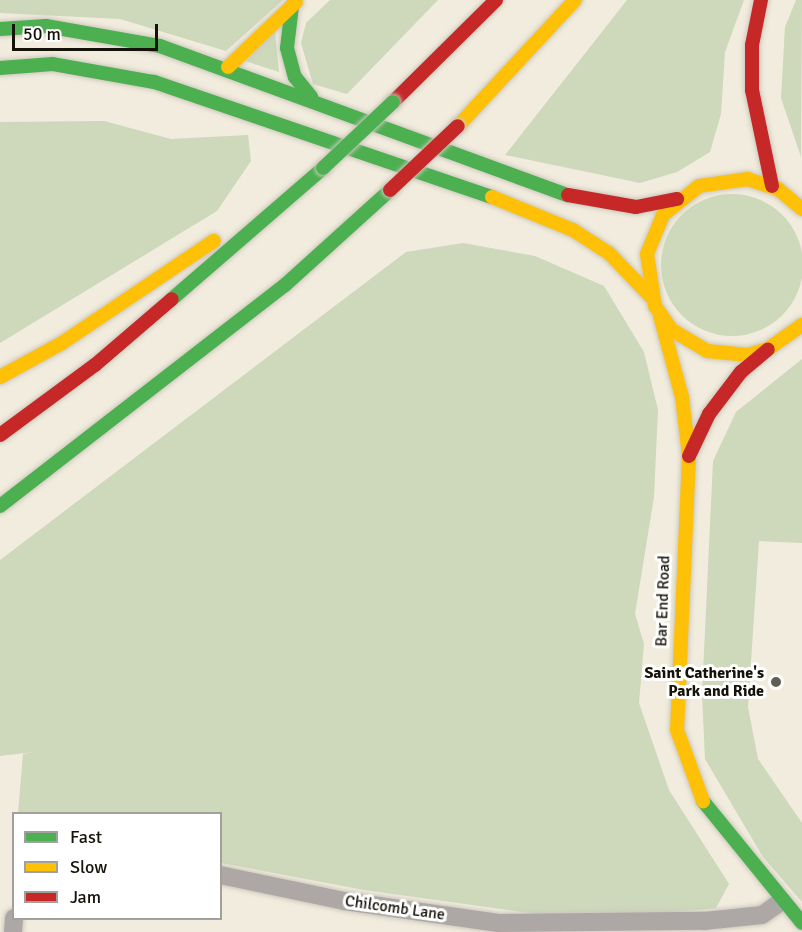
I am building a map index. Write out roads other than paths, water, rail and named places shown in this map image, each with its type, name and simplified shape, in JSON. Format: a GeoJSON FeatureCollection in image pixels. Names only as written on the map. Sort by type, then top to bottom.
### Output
{"type":"FeatureCollection","features":[{"type":"Feature","properties":{"kind":"main road"},"geometry":{"type":"LineString","coordinates":[[0,435],[104,358],[322,168],[393,102],[496,0]]}},
{"type":"Feature","properties":{"kind":"main road"},"geometry":{"type":"LineString","coordinates":[[0,506],[285,285],[458,126],[575,0]]}},
{"type":"Feature","properties":{"kind":"main road"},"geometry":{"type":"LineString","coordinates":[[761,0],[752,45],[752,90],[775,188]]}},
{"type":"Feature","properties":{"kind":"main road"},"geometry":{"type":"LineString","coordinates":[[228,67],[295,3]]}},
{"type":"Feature","properties":{"kind":"main road"},"geometry":{"type":"LineString","coordinates":[[295,3],[287,48],[295,77],[311,97]]}},
{"type":"Feature","properties":{"kind":"main road"},"geometry":{"type":"LineString","coordinates":[[0,29],[46,26],[101,32],[228,67],[559,193],[636,207],[677,199],[723,179],[775,188],[802,209]]}},
{"type":"Feature","properties":{"kind":"main road"},"geometry":{"type":"LineString","coordinates":[[0,68],[52,64],[154,82],[485,194],[573,230],[610,254],[651,297],[660,314],[688,343],[707,351],[748,355],[768,350]]}},
{"type":"Feature","properties":{"kind":"main road"},"geometry":{"type":"LineString","coordinates":[[0,377],[62,343],[322,168]]}},
{"type":"Feature","properties":{"kind":"main road"},"geometry":{"type":"LineString","coordinates":[[651,297],[647,254],[663,215],[677,199]]}},
{"type":"Feature","properties":{"kind":"main road","name":"Bar End Road"},"geometry":{"type":"LineString","coordinates":[[660,314],[682,398],[689,456],[683,504],[676,674],[677,730],[699,797],[802,923]]}},
{"type":"Feature","properties":{"kind":"main road","name":"Bar End Road"},"geometry":{"type":"LineString","coordinates":[[689,456],[709,414],[741,372],[802,325]]}},
{"type":"Feature","properties":{"kind":"street"},"geometry":{"type":"LineString","coordinates":[[775,188],[802,193]]}},
{"type":"Feature","properties":{"kind":"street","name":"Chilcomb Lane"},"geometry":{"type":"LineString","coordinates":[[222,875],[344,901],[498,923],[704,921],[762,915],[782,901]]}},
{"type":"Feature","properties":{"kind":"place","name":"Saint Catherine's Park and Ride"},"geometry":{"type":"Point","coordinates":[776,682]}}]}
